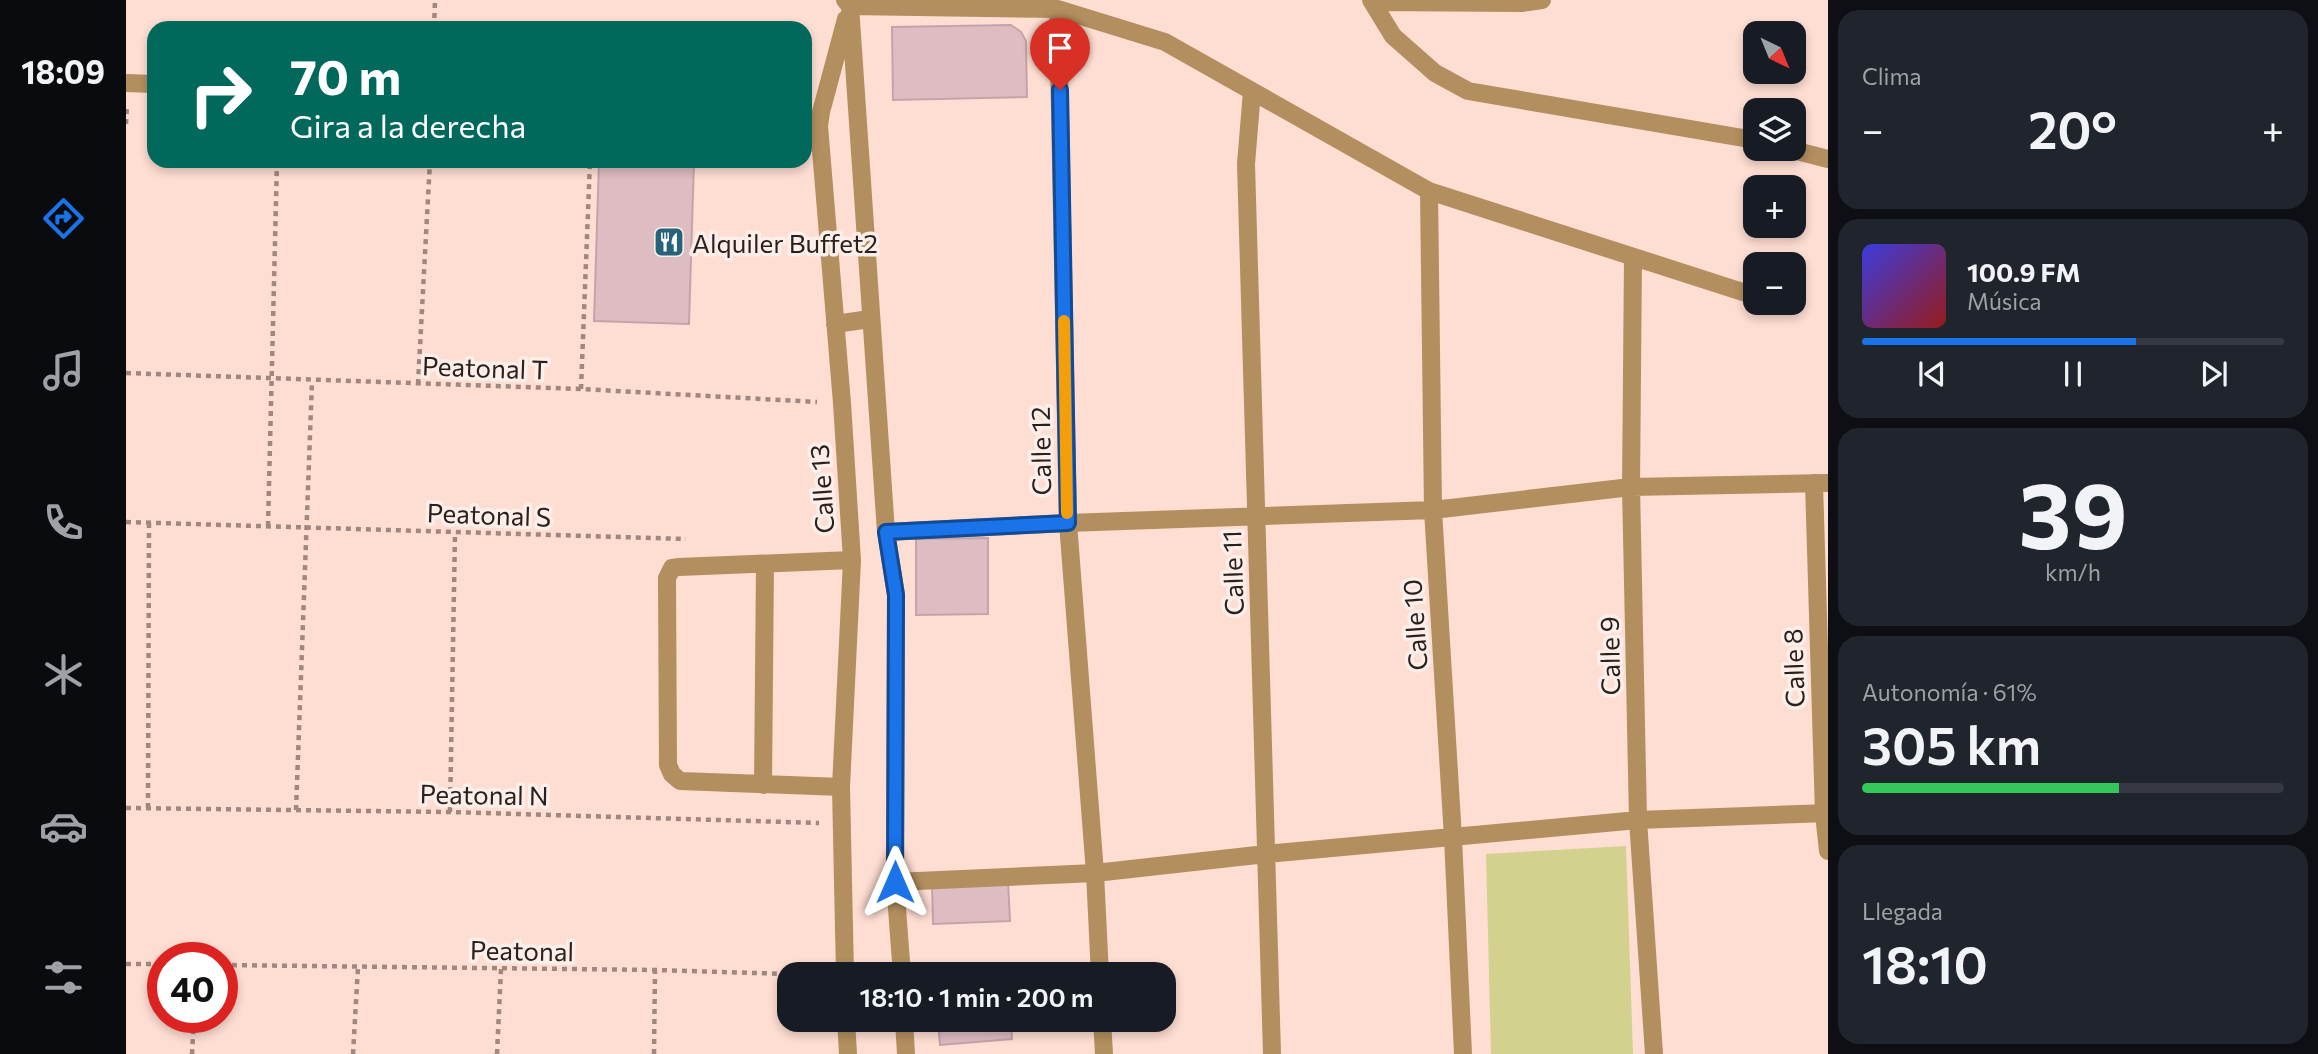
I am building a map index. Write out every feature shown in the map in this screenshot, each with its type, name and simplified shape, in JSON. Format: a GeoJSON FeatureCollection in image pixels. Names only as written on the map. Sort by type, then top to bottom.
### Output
{"type":"FeatureCollection","features":[{"type":"Feature","properties":{"kind":"street"},"geometry":{"type":"LineString","coordinates":[[1372,1],[1522,3],[1542,0]]}},
{"type":"Feature","properties":{"kind":"street"},"geometry":{"type":"LineString","coordinates":[[1372,1],[1393,36],[1435,73],[1468,91],[1743,138]]}},
{"type":"Feature","properties":{"kind":"street"},"geometry":{"type":"LineString","coordinates":[[901,962],[895,882],[896,595],[886,532],[848,3],[1058,9],[1165,42],[1429,191],[1743,292]]}},
{"type":"Feature","properties":{"kind":"street","name":"Calle 13"},"geometry":{"type":"LineString","coordinates":[[845,962],[841,787],[852,560],[819,126],[813,111],[848,3]]}},
{"type":"Feature","properties":{"kind":"street","name":"Calle 12"},"geometry":{"type":"LineString","coordinates":[[1058,9],[1068,523],[1099,962]]}},
{"type":"Feature","properties":{"kind":"street"},"geometry":{"type":"LineString","coordinates":[[126,83],[147,84]]}},
{"type":"Feature","properties":{"kind":"street","name":"Calle 11"},"geometry":{"type":"LineString","coordinates":[[1252,92],[1246,164],[1272,1054]]}},
{"type":"Feature","properties":{"kind":"street"},"geometry":{"type":"LineString","coordinates":[[1806,153],[1828,159]]}},
{"type":"Feature","properties":{"kind":"street","name":"Calle 10"},"geometry":{"type":"LineString","coordinates":[[1429,191],[1433,510],[1454,838],[1463,1054]]}},
{"type":"Feature","properties":{"kind":"street","name":"Calle 9"},"geometry":{"type":"LineString","coordinates":[[1633,257],[1631,487],[1638,820],[1654,1054]]}},
{"type":"Feature","properties":{"kind":"street"},"geometry":{"type":"LineString","coordinates":[[835,324],[870,319]]}},
{"type":"Feature","properties":{"kind":"street"},"geometry":{"type":"LineString","coordinates":[[886,532],[1433,510],[1631,487],[1821,483]]}},
{"type":"Feature","properties":{"kind":"street","name":"Calle 8"},"geometry":{"type":"LineString","coordinates":[[1821,483],[1828,851]]}},
{"type":"Feature","properties":{"kind":"street"},"geometry":{"type":"LineString","coordinates":[[841,787],[680,781],[672,774],[668,765],[667,578],[672,568],[679,567],[852,560]]}},
{"type":"Feature","properties":{"kind":"street"},"geometry":{"type":"LineString","coordinates":[[763,785],[765,564]]}},
{"type":"Feature","properties":{"kind":"street"},"geometry":{"type":"LineString","coordinates":[[895,882],[1095,873],[1266,854],[1638,820],[1826,814]]}},
{"type":"Feature","properties":{"kind":"street"},"geometry":{"type":"LineString","coordinates":[[847,1032],[848,1054]]}},
{"type":"Feature","properties":{"kind":"street"},"geometry":{"type":"LineString","coordinates":[[905,1032],[906,1054]]}},
{"type":"Feature","properties":{"kind":"street"},"geometry":{"type":"LineString","coordinates":[[1103,1032],[1104,1054]]}},
{"type":"Feature","properties":{"kind":"path"},"geometry":{"type":"LineString","coordinates":[[434,21],[435,0]]}},
{"type":"Feature","properties":{"kind":"path"},"geometry":{"type":"LineString","coordinates":[[268,526],[277,168]]}},
{"type":"Feature","properties":{"kind":"path"},"geometry":{"type":"LineString","coordinates":[[418,384],[430,168]]}},
{"type":"Feature","properties":{"kind":"path"},"geometry":{"type":"LineString","coordinates":[[581,389],[590,168]]}},
{"type":"Feature","properties":{"kind":"path","name":"Peatonal T"},"geometry":{"type":"LineString","coordinates":[[126,373],[581,389],[842,403]]}},
{"type":"Feature","properties":{"kind":"path"},"geometry":{"type":"LineString","coordinates":[[296,810],[312,380]]}},
{"type":"Feature","properties":{"kind":"path","name":"Peatonal S"},"geometry":{"type":"LineString","coordinates":[[126,522],[689,539]]}},
{"type":"Feature","properties":{"kind":"path"},"geometry":{"type":"LineString","coordinates":[[148,808],[149,523]]}},
{"type":"Feature","properties":{"kind":"path"},"geometry":{"type":"LineString","coordinates":[[450,813],[455,533]]}},
{"type":"Feature","properties":{"kind":"path","name":"Peatonal N"},"geometry":{"type":"LineString","coordinates":[[126,808],[841,823]]}},
{"type":"Feature","properties":{"kind":"path"},"geometry":{"type":"LineString","coordinates":[[126,964],[147,964]]}},
{"type":"Feature","properties":{"kind":"path","name":"Peatonal"},"geometry":{"type":"LineString","coordinates":[[238,965],[777,974]]}},
{"type":"Feature","properties":{"kind":"path"},"geometry":{"type":"LineString","coordinates":[[353,1054],[358,967]]}},
{"type":"Feature","properties":{"kind":"path"},"geometry":{"type":"LineString","coordinates":[[497,1054],[501,968]]}},
{"type":"Feature","properties":{"kind":"path"},"geometry":{"type":"LineString","coordinates":[[654,1054],[655,970]]}},
{"type":"Feature","properties":{"kind":"path"},"geometry":{"type":"LineString","coordinates":[[192,1054],[193,1033]]}},
{"type":"Feature","properties":{"kind":"shaded area"},"geometry":{"type":"Polygon","coordinates":[[[1626,846],[1633,1054],[1491,1054],[1486,854],[1626,846]]]}},
{"type":"Feature","properties":{"kind":"building"},"geometry":{"type":"Polygon","coordinates":[[[1011,25],[1021,32],[1026,41],[1027,97],[893,100],[892,27],[1011,25]]]}},
{"type":"Feature","properties":{"kind":"building"},"geometry":{"type":"Polygon","coordinates":[[[599,168],[694,168],[689,324],[594,321],[599,168]]]}},
{"type":"Feature","properties":{"kind":"building"},"geometry":{"type":"Polygon","coordinates":[[[988,538],[988,614],[916,615],[916,539],[988,538]]]}},
{"type":"Feature","properties":{"kind":"building"},"geometry":{"type":"Polygon","coordinates":[[[1008,881],[1010,921],[933,924],[932,884],[1008,881]]]}},
{"type":"Feature","properties":{"kind":"building"},"geometry":{"type":"Polygon","coordinates":[[[939,1032],[1012,1032],[1012,1039],[940,1045],[939,1032]]]}},
{"type":"Feature","properties":{"kind":"slow traffic"},"geometry":{"type":"LineString","coordinates":[[1064,321],[1067,513]]}},
{"type":"Feature","properties":{"kind":"place","name":"Alquiler Buffet2"},"geometry":{"type":"Point","coordinates":[669,242]}},
{"type":"Feature","properties":{"kind":"route"},"geometry":{"type":"LineString","coordinates":[[895,882],[896,595],[886,532],[1068,523],[1060,90]]}}]}
